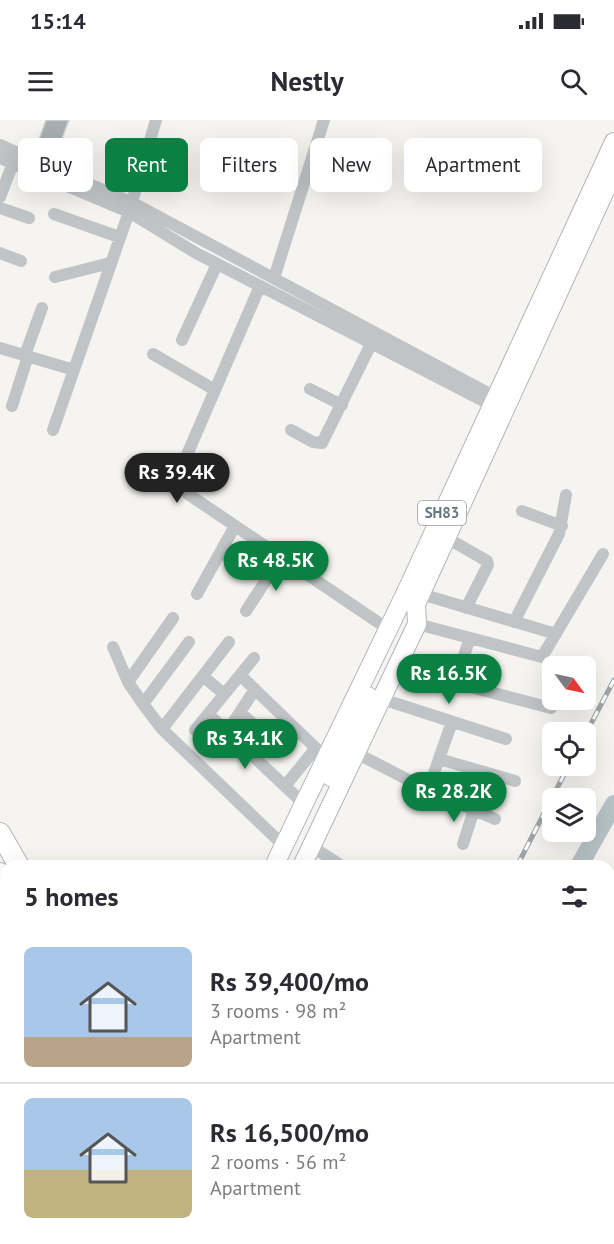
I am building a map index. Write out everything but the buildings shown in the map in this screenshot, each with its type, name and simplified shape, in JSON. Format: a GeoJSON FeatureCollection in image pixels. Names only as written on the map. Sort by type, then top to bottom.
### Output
{"type":"FeatureCollection","features":[{"type":"Feature","properties":{"kind":"highway"},"geometry":{"type":"LineString","coordinates":[[0,833],[16,860]]}},
{"type":"Feature","properties":{"kind":"main road","name":"SH83"},"geometry":{"type":"LineString","coordinates":[[304,860],[417,624],[419,599],[447,538],[501,405],[611,157]]}},
{"type":"Feature","properties":{"kind":"main road","name":"SH83"},"geometry":{"type":"LineString","coordinates":[[277,860],[303,802],[320,753],[388,628],[501,405]]}},
{"type":"Feature","properties":{"kind":"main road"},"geometry":{"type":"LineString","coordinates":[[293,860],[381,666],[419,599]]}},
{"type":"Feature","properties":{"kind":"street"},"geometry":{"type":"LineString","coordinates":[[52,430],[130,207],[156,120]]}},
{"type":"Feature","properties":{"kind":"street"},"geometry":{"type":"LineString","coordinates":[[274,278],[324,120]]}},
{"type":"Feature","properties":{"kind":"street"},"geometry":{"type":"LineString","coordinates":[[0,145],[274,278],[501,405]]}},
{"type":"Feature","properties":{"kind":"street"},"geometry":{"type":"LineString","coordinates":[[0,158],[130,207],[217,264],[370,344],[501,405]]}},
{"type":"Feature","properties":{"kind":"street"},"geometry":{"type":"LineString","coordinates":[[0,197],[13,163]]}},
{"type":"Feature","properties":{"kind":"street"},"geometry":{"type":"LineString","coordinates":[[0,208],[29,218]]}},
{"type":"Feature","properties":{"kind":"street"},"geometry":{"type":"LineString","coordinates":[[54,214],[119,237]]}},
{"type":"Feature","properties":{"kind":"street"},"geometry":{"type":"LineString","coordinates":[[0,253],[21,261]]}},
{"type":"Feature","properties":{"kind":"street"},"geometry":{"type":"LineString","coordinates":[[55,277],[110,263]]}},
{"type":"Feature","properties":{"kind":"street"},"geometry":{"type":"LineString","coordinates":[[182,340],[217,264]]}},
{"type":"Feature","properties":{"kind":"street"},"geometry":{"type":"LineString","coordinates":[[260,286],[180,471],[180,483],[188,494],[388,628]]}},
{"type":"Feature","properties":{"kind":"street"},"geometry":{"type":"LineString","coordinates":[[12,406],[42,308]]}},
{"type":"Feature","properties":{"kind":"street"},"geometry":{"type":"LineString","coordinates":[[291,430],[313,442],[322,443],[370,344]]}},
{"type":"Feature","properties":{"kind":"street"},"geometry":{"type":"LineString","coordinates":[[0,348],[74,370]]}},
{"type":"Feature","properties":{"kind":"street"},"geometry":{"type":"LineString","coordinates":[[153,354],[215,390]]}},
{"type":"Feature","properties":{"kind":"street"},"geometry":{"type":"LineString","coordinates":[[310,389],[342,405]]}},
{"type":"Feature","properties":{"kind":"street"},"geometry":{"type":"LineString","coordinates":[[514,622],[562,526],[566,495]]}},
{"type":"Feature","properties":{"kind":"street"},"geometry":{"type":"LineString","coordinates":[[522,511],[562,526]]}},
{"type":"Feature","properties":{"kind":"street"},"geometry":{"type":"LineString","coordinates":[[197,594],[235,526]]}},
{"type":"Feature","properties":{"kind":"street"},"geometry":{"type":"LineString","coordinates":[[447,538],[488,561],[466,608]]}},
{"type":"Feature","properties":{"kind":"street"},"geometry":{"type":"LineString","coordinates":[[417,624],[542,657],[603,554]]}},
{"type":"Feature","properties":{"kind":"street"},"geometry":{"type":"LineString","coordinates":[[246,611],[281,557]]}},
{"type":"Feature","properties":{"kind":"street"},"geometry":{"type":"LineString","coordinates":[[419,599],[466,608],[556,634]]}},
{"type":"Feature","properties":{"kind":"street"},"geometry":{"type":"LineString","coordinates":[[128,682],[173,618]]}},
{"type":"Feature","properties":{"kind":"street"},"geometry":{"type":"LineString","coordinates":[[470,638],[457,676],[459,684],[542,706]]}},
{"type":"Feature","properties":{"kind":"street"},"geometry":{"type":"LineString","coordinates":[[142,704],[189,642]]}},
{"type":"Feature","properties":{"kind":"street"},"geometry":{"type":"LineString","coordinates":[[162,729],[230,642]]}},
{"type":"Feature","properties":{"kind":"street"},"geometry":{"type":"LineString","coordinates":[[112,647],[128,682],[162,729],[283,845]]}},
{"type":"Feature","properties":{"kind":"street"},"geometry":{"type":"LineString","coordinates":[[195,730],[254,658]]}},
{"type":"Feature","properties":{"kind":"street"},"geometry":{"type":"LineString","coordinates":[[240,675],[320,753],[285,786]]}},
{"type":"Feature","properties":{"kind":"street"},"geometry":{"type":"LineString","coordinates":[[203,676],[224,694]]}},
{"type":"Feature","properties":{"kind":"street"},"geometry":{"type":"LineString","coordinates":[[227,732],[255,689]]}},
{"type":"Feature","properties":{"kind":"street"},"geometry":{"type":"LineString","coordinates":[[382,699],[506,739]]}},
{"type":"Feature","properties":{"kind":"street"},"geometry":{"type":"LineString","coordinates":[[240,712],[280,749]]}},
{"type":"Feature","properties":{"kind":"street"},"geometry":{"type":"LineString","coordinates":[[208,714],[303,802]]}},
{"type":"Feature","properties":{"kind":"street"},"geometry":{"type":"LineString","coordinates":[[428,790],[452,722]]}},
{"type":"Feature","properties":{"kind":"street"},"geometry":{"type":"LineString","coordinates":[[356,753],[428,790],[495,819]]}},
{"type":"Feature","properties":{"kind":"street"},"geometry":{"type":"LineString","coordinates":[[439,759],[515,781]]}},
{"type":"Feature","properties":{"kind":"street"},"geometry":{"type":"LineString","coordinates":[[463,844],[474,810]]}},
{"type":"Feature","properties":{"kind":"street"},"geometry":{"type":"LineString","coordinates":[[310,846],[332,860]]}},
{"type":"Feature","properties":{"kind":"waterway"},"geometry":{"type":"LineString","coordinates":[[582,860],[614,804]]}},
{"type":"Feature","properties":{"kind":"railway"},"geometry":{"type":"LineString","coordinates":[[592,722],[614,680]]}},
{"type":"Feature","properties":{"kind":"railway"},"geometry":{"type":"LineString","coordinates":[[557,788],[563,776]]}},
{"type":"Feature","properties":{"kind":"railway"},"geometry":{"type":"LineString","coordinates":[[520,860],[542,817]]}}]}
